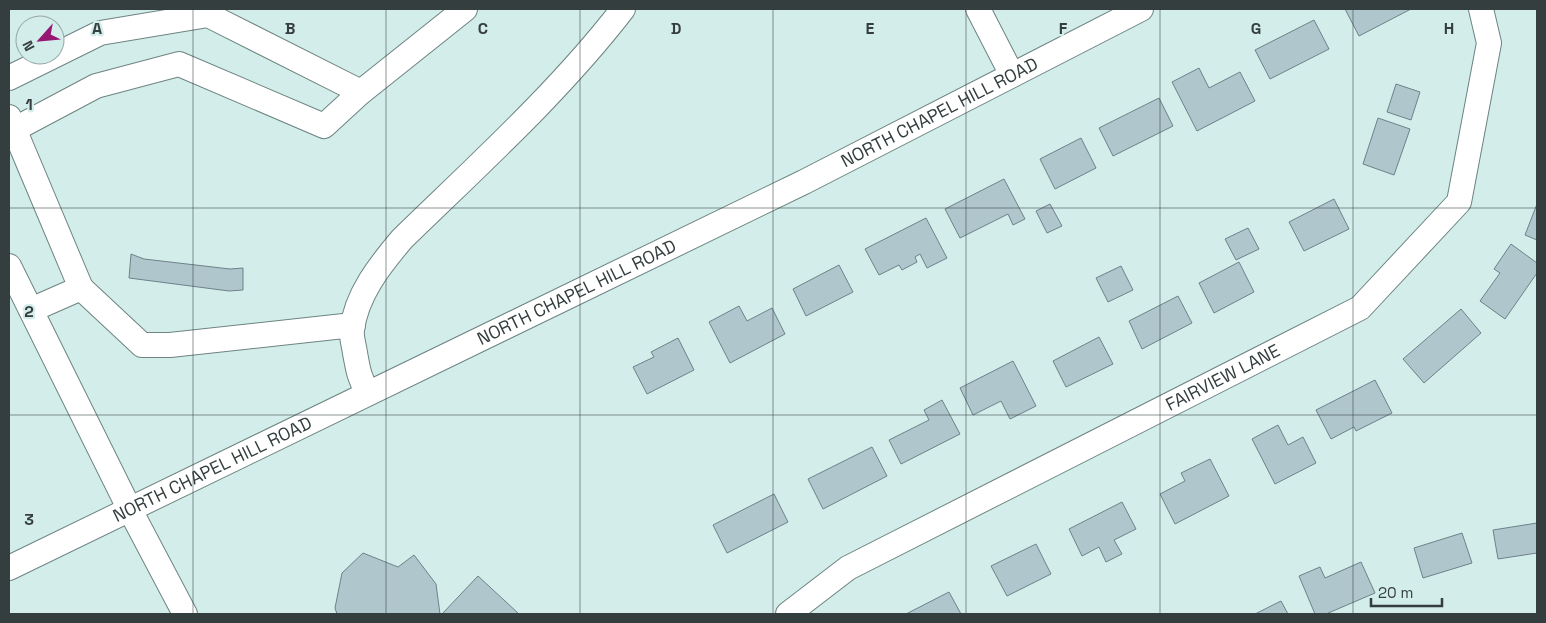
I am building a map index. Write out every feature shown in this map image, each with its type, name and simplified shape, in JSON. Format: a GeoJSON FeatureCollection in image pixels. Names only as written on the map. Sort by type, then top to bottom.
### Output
{"type":"FeatureCollection","features":[{"type":"Feature","properties":{"kind":"street"},"geometry":{"type":"LineString","coordinates":[[353,325],[170,345],[142,345],[81,288],[12,123],[96,86],[179,64],[324,126],[361,92],[465,9]]}},
{"type":"Feature","properties":{"kind":"street"},"geometry":{"type":"LineString","coordinates":[[368,392],[359,378],[352,332],[357,308],[385,259],[402,239],[524,121],[623,9]]}},
{"type":"Feature","properties":{"kind":"street"},"geometry":{"type":"LineString","coordinates":[[978,9],[1012,75]]}},
{"type":"Feature","properties":{"kind":"street","name":"NORTH CHAPEL HILL ROAD"},"geometry":{"type":"LineString","coordinates":[[9,568],[129,508],[804,182],[1141,9]]}},
{"type":"Feature","properties":{"kind":"street","name":"FAIRVIEW LANE"},"geometry":{"type":"LineString","coordinates":[[788,614],[848,568],[1360,308],[1459,202],[1488,43],[1481,9]]}},
{"type":"Feature","properties":{"kind":"street"},"geometry":{"type":"LineString","coordinates":[[9,78],[100,33],[208,15],[361,92]]}},
{"type":"Feature","properties":{"kind":"street"},"geometry":{"type":"LineString","coordinates":[[9,266],[129,508],[185,614]]}},
{"type":"Feature","properties":{"kind":"street"},"geometry":{"type":"LineString","coordinates":[[31,310],[81,288]]}},
{"type":"Feature","properties":{"kind":"building"},"geometry":{"type":"Polygon","coordinates":[[[1345,9],[1411,9],[1359,36],[1345,9]]]}},
{"type":"Feature","properties":{"kind":"building"},"geometry":{"type":"Polygon","coordinates":[[[1314,20],[1329,49],[1270,79],[1255,50],[1314,20]]]}},
{"type":"Feature","properties":{"kind":"building"},"geometry":{"type":"Polygon","coordinates":[[[1199,68],[1209,88],[1240,72],[1255,101],[1197,131],[1172,82],[1199,68]]]}},
{"type":"Feature","properties":{"kind":"building"},"geometry":{"type":"Polygon","coordinates":[[[1396,84],[1420,92],[1411,120],[1387,112],[1396,84]]]}},
{"type":"Feature","properties":{"kind":"building"},"geometry":{"type":"Polygon","coordinates":[[[1159,98],[1173,126],[1113,156],[1099,128],[1159,98]]]}},
{"type":"Feature","properties":{"kind":"building"},"geometry":{"type":"Polygon","coordinates":[[[1378,118],[1410,129],[1394,175],[1363,164],[1378,118]]]}},
{"type":"Feature","properties":{"kind":"building"},"geometry":{"type":"Polygon","coordinates":[[[1081,138],[1096,168],[1055,189],[1040,159],[1081,138]]]}},
{"type":"Feature","properties":{"kind":"building"},"geometry":{"type":"Polygon","coordinates":[[[1004,179],[1025,219],[1013,225],[1008,214],[960,238],[945,209],[1004,179]]]}},
{"type":"Feature","properties":{"kind":"building"},"geometry":{"type":"Polygon","coordinates":[[[1334,199],[1349,229],[1304,251],[1289,222],[1334,199]]]}},
{"type":"Feature","properties":{"kind":"building"},"geometry":{"type":"Polygon","coordinates":[[[1050,204],[1062,226],[1047,233],[1036,211],[1050,204]]]}},
{"type":"Feature","properties":{"kind":"building"},"geometry":{"type":"Polygon","coordinates":[[[1537,204],[1537,240],[1525,235],[1537,204]]]}},
{"type":"Feature","properties":{"kind":"building"},"geometry":{"type":"Polygon","coordinates":[[[926,218],[947,258],[927,268],[920,254],[915,257],[917,262],[902,270],[899,265],[879,275],[865,249],[926,218]]]}},
{"type":"Feature","properties":{"kind":"building"},"geometry":{"type":"Polygon","coordinates":[[[1248,228],[1259,249],[1236,260],[1225,239],[1248,228]]]}},
{"type":"Feature","properties":{"kind":"building"},"geometry":{"type":"Polygon","coordinates":[[[1511,244],[1537,263],[1537,273],[1505,319],[1480,301],[1500,273],[1494,269],[1511,244]]]}},
{"type":"Feature","properties":{"kind":"building"},"geometry":{"type":"Polygon","coordinates":[[[131,254],[144,259],[230,269],[243,268],[243,290],[229,291],[129,278],[131,254]]]}},
{"type":"Feature","properties":{"kind":"building"},"geometry":{"type":"Polygon","coordinates":[[[1239,262],[1254,292],[1214,313],[1199,283],[1239,262]]]}},
{"type":"Feature","properties":{"kind":"building"},"geometry":{"type":"Polygon","coordinates":[[[839,265],[853,292],[806,316],[793,289],[839,265]]]}},
{"type":"Feature","properties":{"kind":"building"},"geometry":{"type":"Polygon","coordinates":[[[1121,266],[1133,290],[1108,302],[1096,278],[1121,266]]]}},
{"type":"Feature","properties":{"kind":"building"},"geometry":{"type":"Polygon","coordinates":[[[1178,296],[1192,323],[1142,349],[1129,321],[1178,296]]]}},
{"type":"Feature","properties":{"kind":"building"},"geometry":{"type":"Polygon","coordinates":[[[739,306],[747,321],[772,308],[785,334],[730,363],[709,322],[739,306]]]}},
{"type":"Feature","properties":{"kind":"building"},"geometry":{"type":"Polygon","coordinates":[[[1461,309],[1481,333],[1424,383],[1403,359],[1461,309]]]}},
{"type":"Feature","properties":{"kind":"building"},"geometry":{"type":"Polygon","coordinates":[[[1099,337],[1113,364],[1066,387],[1053,361],[1099,337]]]}},
{"type":"Feature","properties":{"kind":"building"},"geometry":{"type":"Polygon","coordinates":[[[678,338],[694,370],[647,394],[633,367],[654,357],[651,352],[678,338]]]}},
{"type":"Feature","properties":{"kind":"building"},"geometry":{"type":"Polygon","coordinates":[[[1013,361],[1036,406],[1010,419],[1001,401],[973,415],[960,388],[1013,361]]]}},
{"type":"Feature","properties":{"kind":"building"},"geometry":{"type":"Polygon","coordinates":[[[1375,380],[1392,413],[1356,431],[1354,427],[1331,439],[1316,410],[1375,380]]]}},
{"type":"Feature","properties":{"kind":"building"},"geometry":{"type":"Polygon","coordinates":[[[942,400],[960,434],[901,464],[889,440],[929,420],[924,410],[942,400]]]}},
{"type":"Feature","properties":{"kind":"building"},"geometry":{"type":"Polygon","coordinates":[[[1278,425],[1288,445],[1303,437],[1316,463],[1275,484],[1252,439],[1278,425]]]}},
{"type":"Feature","properties":{"kind":"building"},"geometry":{"type":"Polygon","coordinates":[[[872,447],[887,476],[823,509],[808,479],[872,447]]]}},
{"type":"Feature","properties":{"kind":"building"},"geometry":{"type":"Polygon","coordinates":[[[1210,459],[1229,496],[1175,524],[1160,494],[1185,481],[1181,473],[1210,459]]]}},
{"type":"Feature","properties":{"kind":"building"},"geometry":{"type":"Polygon","coordinates":[[[774,494],[788,522],[727,553],[713,525],[774,494]]]}},
{"type":"Feature","properties":{"kind":"building"},"geometry":{"type":"Polygon","coordinates":[[[1122,502],[1136,529],[1114,540],[1122,554],[1106,562],[1099,547],[1082,556],[1069,529],[1122,502]]]}},
{"type":"Feature","properties":{"kind":"building"},"geometry":{"type":"Polygon","coordinates":[[[1537,523],[1537,553],[1498,559],[1493,530],[1537,523]]]}},
{"type":"Feature","properties":{"kind":"building"},"geometry":{"type":"Polygon","coordinates":[[[1462,533],[1472,563],[1423,578],[1414,548],[1462,533]]]}},
{"type":"Feature","properties":{"kind":"building"},"geometry":{"type":"Polygon","coordinates":[[[1036,544],[1051,574],[1007,596],[991,566],[1036,544]]]}},
{"type":"Feature","properties":{"kind":"building"},"geometry":{"type":"Polygon","coordinates":[[[363,553],[398,567],[414,555],[436,584],[440,614],[337,614],[335,608],[342,573],[363,553]]]}},
{"type":"Feature","properties":{"kind":"building"},"geometry":{"type":"Polygon","coordinates":[[[1361,562],[1375,593],[1326,614],[1315,614],[1299,576],[1320,567],[1325,578],[1361,562]]]}},
{"type":"Feature","properties":{"kind":"building"},"geometry":{"type":"Polygon","coordinates":[[[478,576],[519,614],[442,614],[478,576]]]}},
{"type":"Feature","properties":{"kind":"building"},"geometry":{"type":"Polygon","coordinates":[[[949,592],[961,614],[906,614],[949,592]]]}},
{"type":"Feature","properties":{"kind":"building"},"geometry":{"type":"Polygon","coordinates":[[[1281,601],[1288,614],[1255,614],[1281,601]]]}}]}
